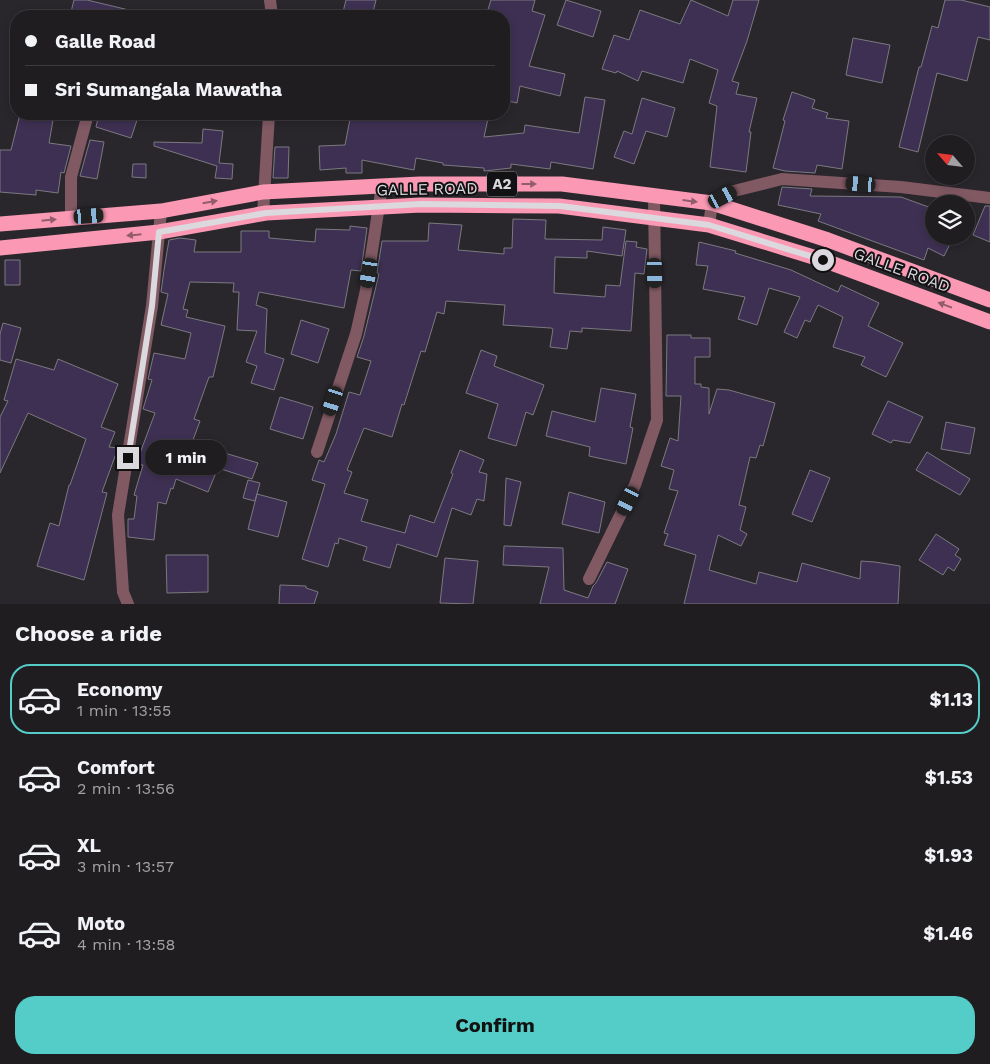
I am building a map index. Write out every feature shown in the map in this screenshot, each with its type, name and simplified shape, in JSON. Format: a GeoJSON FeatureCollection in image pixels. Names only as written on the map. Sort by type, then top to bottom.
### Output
{"type":"FeatureCollection","features":[{"type":"Feature","properties":{"kind":"highway","name":"GALLE ROAD"},"geometry":{"type":"LineString","coordinates":[[0,224],[161,211],[263,192],[420,184],[562,184],[712,203],[828,240],[990,300]]}},
{"type":"Feature","properties":{"kind":"highway","name":"GALLE ROAD"},"geometry":{"type":"LineString","coordinates":[[0,248],[159,232],[263,214],[421,204],[560,206],[709,225],[823,260],[990,322]]}},
{"type":"Feature","properties":{"kind":"street"},"geometry":{"type":"LineString","coordinates":[[71,218],[71,177],[86,120]]}},
{"type":"Feature","properties":{"kind":"street"},"geometry":{"type":"LineString","coordinates":[[263,214],[269,120]]}},
{"type":"Feature","properties":{"kind":"street"},"geometry":{"type":"LineString","coordinates":[[709,225],[712,203],[734,191],[782,179],[901,187],[990,198]]}},
{"type":"Feature","properties":{"kind":"street"},"geometry":{"type":"LineString","coordinates":[[317,452],[356,334],[366,290],[382,186]]}},
{"type":"Feature","properties":{"kind":"street"},"geometry":{"type":"LineString","coordinates":[[589,579],[636,485],[657,420],[654,196]]}},
{"type":"Feature","properties":{"kind":"street"},"geometry":{"type":"LineString","coordinates":[[128,604],[124,592],[118,515],[152,306],[161,211]]}},
{"type":"Feature","properties":{"kind":"building"},"geometry":{"type":"Polygon","coordinates":[[[74,0],[87,0],[129,10],[72,10],[74,0]]]}},
{"type":"Feature","properties":{"kind":"building"},"geometry":{"type":"Polygon","coordinates":[[[346,0],[376,0],[374,10],[344,10],[346,0]]]}},
{"type":"Feature","properties":{"kind":"building"},"geometry":{"type":"Polygon","coordinates":[[[491,0],[535,0],[532,11],[545,15],[529,66],[565,74],[560,96],[520,86],[517,103],[510,101],[510,10],[488,10],[491,0]]]}},
{"type":"Feature","properties":{"kind":"building"},"geometry":{"type":"Polygon","coordinates":[[[566,0],[601,11],[593,37],[557,25],[566,0]]]}},
{"type":"Feature","properties":{"kind":"building"},"geometry":{"type":"Polygon","coordinates":[[[691,0],[728,16],[733,0],[759,0],[747,41],[732,81],[739,83],[736,94],[757,98],[749,132],[751,132],[746,172],[710,167],[717,106],[709,103],[718,70],[690,59],[683,83],[642,71],[638,81],[617,71],[616,73],[602,69],[614,35],[629,40],[640,10],[680,24],[691,0]]]}},
{"type":"Feature","properties":{"kind":"building"},"geometry":{"type":"Polygon","coordinates":[[[945,0],[961,0],[990,7],[990,40],[978,37],[967,81],[937,73],[918,152],[899,147],[919,67],[921,67],[932,26],[938,28],[945,0]]]}},
{"type":"Feature","properties":{"kind":"building"},"geometry":{"type":"Polygon","coordinates":[[[853,38],[890,45],[882,83],[846,75],[853,38]]]}},
{"type":"Feature","properties":{"kind":"building"},"geometry":{"type":"Polygon","coordinates":[[[792,92],[815,100],[812,108],[828,113],[826,118],[849,121],[842,169],[817,165],[815,173],[785,171],[773,168],[785,121],[783,120],[792,92]]]}},
{"type":"Feature","properties":{"kind":"building"},"geometry":{"type":"Polygon","coordinates":[[[585,97],[605,100],[593,169],[551,162],[550,169],[511,164],[511,168],[484,171],[484,168],[443,165],[443,163],[416,158],[414,170],[362,160],[362,173],[346,173],[346,168],[320,170],[319,146],[345,145],[350,120],[488,120],[484,137],[524,133],[525,125],[579,133],[585,97]]]}},
{"type":"Feature","properties":{"kind":"building"},"geometry":{"type":"Polygon","coordinates":[[[642,98],[675,108],[667,137],[646,131],[634,164],[614,157],[624,131],[632,134],[642,98]]]}},
{"type":"Feature","properties":{"kind":"building"},"geometry":{"type":"Polygon","coordinates":[[[18,120],[53,120],[49,143],[71,146],[64,173],[61,172],[58,193],[36,190],[36,195],[0,192],[0,150],[11,150],[18,120]]]}},
{"type":"Feature","properties":{"kind":"building"},"geometry":{"type":"Polygon","coordinates":[[[98,120],[137,120],[131,138],[96,127],[98,120]]]}},
{"type":"Feature","properties":{"kind":"building"},"geometry":{"type":"Polygon","coordinates":[[[203,129],[223,131],[219,163],[233,164],[232,179],[215,178],[217,166],[154,146],[154,142],[202,143],[203,129]]]}},
{"type":"Feature","properties":{"kind":"building"},"geometry":{"type":"Polygon","coordinates":[[[90,140],[104,142],[97,179],[80,176],[90,140]]]}},
{"type":"Feature","properties":{"kind":"building"},"geometry":{"type":"Polygon","coordinates":[[[275,147],[289,147],[288,178],[273,178],[275,147]]]}},
{"type":"Feature","properties":{"kind":"building"},"geometry":{"type":"Polygon","coordinates":[[[133,164],[146,164],[146,178],[132,177],[133,164]]]}},
{"type":"Feature","properties":{"kind":"building"},"geometry":{"type":"Polygon","coordinates":[[[782,187],[812,189],[810,196],[901,197],[925,206],[925,245],[950,245],[944,256],[928,248],[924,260],[818,221],[821,214],[778,205],[782,187]]]}},
{"type":"Feature","properties":{"kind":"building"},"geometry":{"type":"Polygon","coordinates":[[[985,206],[990,206],[990,242],[975,236],[975,230],[985,206]]]}},
{"type":"Feature","properties":{"kind":"building"},"geometry":{"type":"Polygon","coordinates":[[[513,219],[546,220],[545,239],[602,240],[603,227],[626,230],[622,256],[587,251],[587,258],[555,257],[554,293],[605,297],[606,285],[620,286],[626,241],[637,242],[636,247],[647,249],[644,274],[635,273],[631,331],[582,328],[582,332],[570,331],[567,349],[550,347],[553,329],[551,328],[503,325],[505,305],[446,301],[444,314],[437,312],[425,352],[421,351],[392,437],[364,428],[347,470],[352,472],[344,493],[368,500],[361,521],[405,533],[410,515],[434,523],[460,450],[484,460],[479,472],[487,474],[484,501],[477,499],[471,515],[452,508],[437,557],[397,544],[390,568],[363,560],[367,547],[339,538],[338,544],[335,543],[328,567],[302,559],[325,484],[312,480],[319,460],[324,462],[336,434],[349,392],[360,395],[371,361],[357,357],[379,274],[377,273],[382,241],[428,241],[429,223],[462,225],[458,250],[504,254],[504,248],[512,248],[513,219]]]}},
{"type":"Feature","properties":{"kind":"building"},"geometry":{"type":"Polygon","coordinates":[[[350,226],[367,228],[361,271],[351,270],[344,308],[259,292],[256,305],[267,309],[265,353],[284,359],[274,390],[251,383],[257,366],[246,362],[257,331],[237,330],[239,292],[233,292],[234,283],[190,282],[183,309],[188,310],[186,317],[225,326],[213,377],[209,377],[194,419],[200,421],[193,440],[228,454],[258,463],[252,479],[218,468],[208,492],[176,479],[166,504],[158,502],[154,540],[128,537],[128,519],[134,519],[137,496],[134,495],[143,465],[136,464],[155,413],[143,409],[152,380],[148,379],[154,353],[185,359],[191,333],[161,325],[168,294],[161,292],[169,240],[180,238],[196,240],[194,252],[241,252],[241,231],[269,231],[269,238],[315,242],[316,229],[350,230],[350,226]]]}},
{"type":"Feature","properties":{"kind":"building"},"geometry":{"type":"Polygon","coordinates":[[[699,242],[736,251],[735,253],[791,270],[838,292],[841,285],[879,303],[868,326],[903,343],[886,377],[861,365],[865,357],[833,347],[843,317],[818,305],[810,322],[805,320],[797,338],[784,332],[800,297],[769,288],[757,325],[738,319],[745,297],[703,289],[708,266],[696,265],[699,242]]]}},
{"type":"Feature","properties":{"kind":"building"},"geometry":{"type":"Polygon","coordinates":[[[5,260],[20,260],[20,285],[5,285],[5,260]]]}},
{"type":"Feature","properties":{"kind":"building"},"geometry":{"type":"Polygon","coordinates":[[[301,320],[329,329],[318,363],[291,354],[301,320]]]}},
{"type":"Feature","properties":{"kind":"building"},"geometry":{"type":"Polygon","coordinates":[[[3,323],[21,328],[11,363],[0,360],[0,334],[3,323]]]}},
{"type":"Feature","properties":{"kind":"building"},"geometry":{"type":"Polygon","coordinates":[[[667,335],[691,335],[691,338],[710,338],[710,357],[695,357],[695,384],[701,384],[701,387],[709,388],[709,414],[717,389],[729,390],[775,403],[763,446],[760,445],[756,458],[750,457],[739,505],[746,507],[740,530],[747,534],[741,546],[718,535],[709,570],[756,584],[759,572],[797,582],[802,563],[860,579],[861,561],[900,566],[898,604],[684,604],[696,555],[664,545],[668,534],[664,533],[678,491],[669,489],[674,470],[661,466],[670,438],[678,441],[681,396],[666,396],[667,335]]]}},
{"type":"Feature","properties":{"kind":"building"},"geometry":{"type":"Polygon","coordinates":[[[481,350],[497,356],[494,366],[544,385],[533,415],[526,412],[516,446],[488,438],[498,404],[466,393],[481,350]]]}},
{"type":"Feature","properties":{"kind":"building"},"geometry":{"type":"Polygon","coordinates":[[[16,359],[54,370],[58,359],[118,384],[101,427],[115,432],[109,447],[118,448],[102,492],[107,493],[84,580],[37,566],[50,523],[59,526],[69,485],[86,439],[28,413],[0,473],[0,417],[8,401],[4,400],[16,359]]]}},
{"type":"Feature","properties":{"kind":"building"},"geometry":{"type":"Polygon","coordinates":[[[601,388],[636,394],[630,427],[633,428],[626,464],[589,456],[590,447],[546,436],[552,411],[595,422],[601,388]]]}},
{"type":"Feature","properties":{"kind":"building"},"geometry":{"type":"Polygon","coordinates":[[[280,397],[313,407],[303,439],[270,429],[280,397]]]}},
{"type":"Feature","properties":{"kind":"building"},"geometry":{"type":"Polygon","coordinates":[[[888,401],[923,417],[910,443],[893,440],[891,443],[872,434],[888,401]]]}},
{"type":"Feature","properties":{"kind":"building"},"geometry":{"type":"Polygon","coordinates":[[[946,422],[975,428],[970,454],[941,449],[946,422]]]}},
{"type":"Feature","properties":{"kind":"building"},"geometry":{"type":"Polygon","coordinates":[[[927,452],[970,479],[960,495],[916,470],[927,452]]]}},
{"type":"Feature","properties":{"kind":"building"},"geometry":{"type":"Polygon","coordinates":[[[810,470],[830,478],[812,522],[792,514],[810,470]]]}},
{"type":"Feature","properties":{"kind":"building"},"geometry":{"type":"Polygon","coordinates":[[[506,478],[521,482],[511,526],[504,525],[506,478]]]}},
{"type":"Feature","properties":{"kind":"building"},"geometry":{"type":"Polygon","coordinates":[[[248,480],[260,483],[255,501],[243,498],[248,480]]]}},
{"type":"Feature","properties":{"kind":"building"},"geometry":{"type":"Polygon","coordinates":[[[569,492],[605,502],[599,533],[562,524],[569,492]]]}},
{"type":"Feature","properties":{"kind":"building"},"geometry":{"type":"Polygon","coordinates":[[[257,494],[287,502],[278,537],[248,529],[257,494]]]}},
{"type":"Feature","properties":{"kind":"building"},"geometry":{"type":"Polygon","coordinates":[[[936,534],[959,549],[955,555],[961,559],[954,571],[948,567],[943,575],[919,560],[936,534]]]}},
{"type":"Feature","properties":{"kind":"building"},"geometry":{"type":"Polygon","coordinates":[[[504,546],[563,548],[564,590],[588,598],[607,562],[628,569],[615,604],[540,604],[549,567],[503,565],[504,546]]]}},
{"type":"Feature","properties":{"kind":"building"},"geometry":{"type":"Polygon","coordinates":[[[166,555],[208,555],[208,592],[167,593],[166,555]]]}},
{"type":"Feature","properties":{"kind":"building"},"geometry":{"type":"Polygon","coordinates":[[[445,558],[478,561],[473,604],[440,603],[445,558]]]}},
{"type":"Feature","properties":{"kind":"building"},"geometry":{"type":"Polygon","coordinates":[[[280,585],[306,586],[306,588],[318,592],[314,604],[279,604],[280,585]]]}},
{"type":"Feature","properties":{"kind":"route"},"geometry":{"type":"LineString","coordinates":[[128,458],[152,306],[159,232],[266,213],[421,204],[560,206],[709,225],[757,238],[823,260]]}}]}
